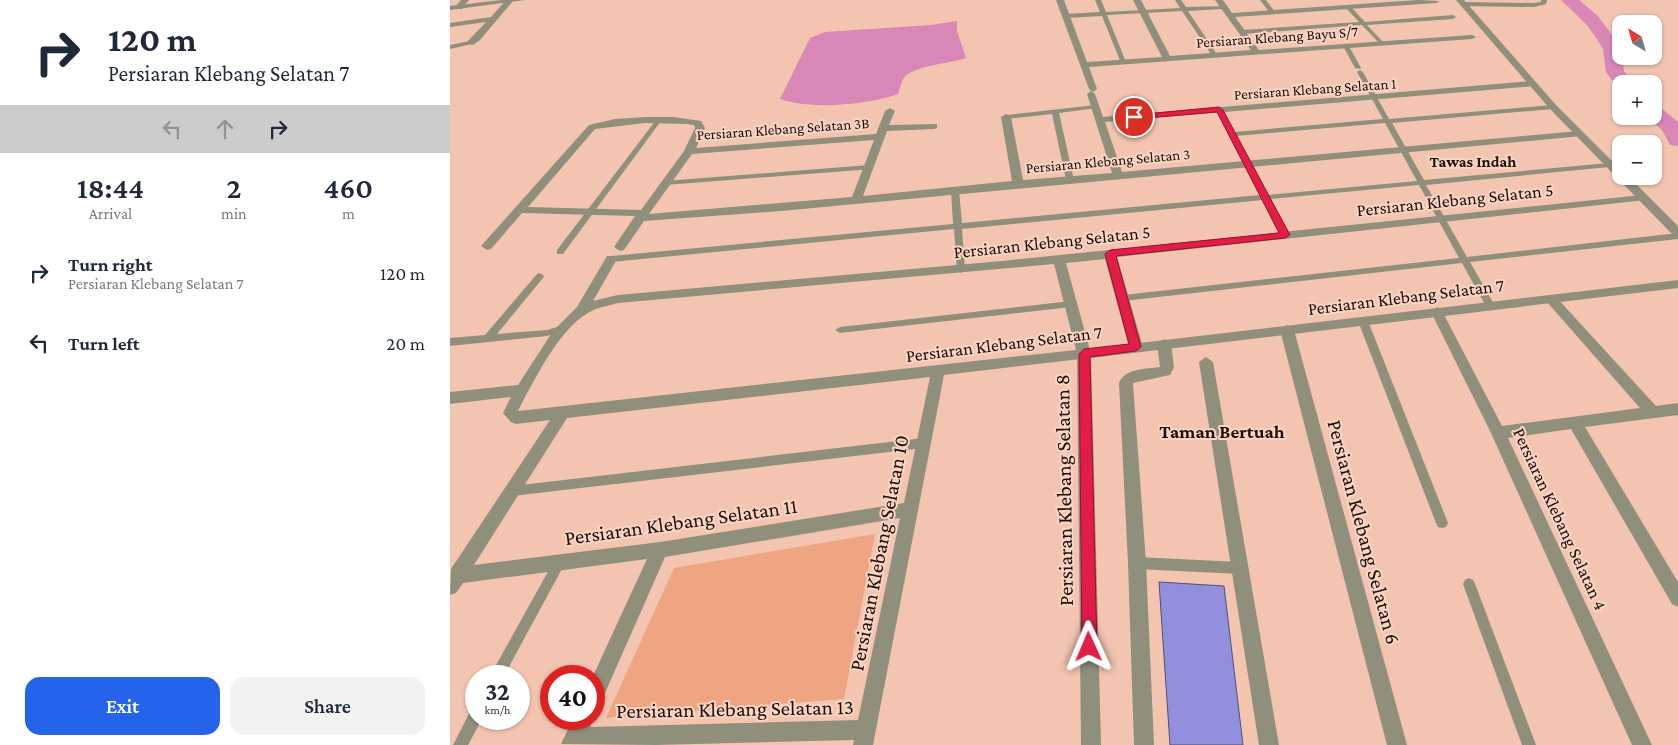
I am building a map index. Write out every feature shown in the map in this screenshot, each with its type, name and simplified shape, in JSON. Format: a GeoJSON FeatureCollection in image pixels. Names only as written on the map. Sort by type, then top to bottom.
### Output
{"type":"FeatureCollection","features":[{"type":"Feature","properties":{"kind":"street"},"geometry":{"type":"LineString","coordinates":[[459,7],[465,0]]}},
{"type":"Feature","properties":{"kind":"street"},"geometry":{"type":"LineString","coordinates":[[450,8],[489,2],[521,0]]}},
{"type":"Feature","properties":{"kind":"street"},"geometry":{"type":"LineString","coordinates":[[1060,0],[1084,65],[1095,107],[1118,176]]}},
{"type":"Feature","properties":{"kind":"street"},"geometry":{"type":"LineString","coordinates":[[1138,0],[1167,59]]}},
{"type":"Feature","properties":{"kind":"street"},"geometry":{"type":"LineString","coordinates":[[1300,0],[1308,9]]}},
{"type":"Feature","properties":{"kind":"street"},"geometry":{"type":"LineString","coordinates":[[470,43],[508,1]]}},
{"type":"Feature","properties":{"kind":"street"},"geometry":{"type":"LineString","coordinates":[[1230,15],[1436,1]]}},
{"type":"Feature","properties":{"kind":"street"},"geometry":{"type":"LineString","coordinates":[[1462,2],[1553,107],[1678,235]]}},
{"type":"Feature","properties":{"kind":"street"},"geometry":{"type":"LineString","coordinates":[[1221,3],[1257,53]]}},
{"type":"Feature","properties":{"kind":"street"},"geometry":{"type":"LineString","coordinates":[[450,25],[493,19]]}},
{"type":"Feature","properties":{"kind":"street","name":"Persiaran Klebang Bayu S/7"},"geometry":{"type":"LineString","coordinates":[[1084,65],[1472,37]]}},
{"type":"Feature","properties":{"kind":"street","name":"Persiaran Klebang Selatan 1"},"geometry":{"type":"LineString","coordinates":[[1099,120],[1533,84]]}},
{"type":"Feature","properties":{"kind":"street"},"geometry":{"type":"LineString","coordinates":[[856,200],[890,111]]}},
{"type":"Feature","properties":{"kind":"street"},"geometry":{"type":"LineString","coordinates":[[1006,117],[1018,184]]}},
{"type":"Feature","properties":{"kind":"street"},"geometry":{"type":"LineString","coordinates":[[487,246],[592,127],[604,123],[685,120],[698,123],[700,128],[689,151],[620,247]]}},
{"type":"Feature","properties":{"kind":"street","name":"Persiaran Klebang Selatan 3B"},"geometry":{"type":"LineString","coordinates":[[689,151],[934,126]]}},
{"type":"Feature","properties":{"kind":"street","name":"Persiaran Klebang Selatan 3"},"geometry":{"type":"LineString","coordinates":[[518,210],[642,215],[743,212],[1018,184],[1405,152],[1579,134]]}},
{"type":"Feature","properties":{"kind":"street","name":"Persiaran Klebang Selatan 5"},"geometry":{"type":"LineString","coordinates":[[564,328],[582,310],[600,303],[618,300],[960,270],[1642,198]]}},
{"type":"Feature","properties":{"kind":"street"},"geometry":{"type":"LineString","coordinates":[[1110,254],[1136,347]]}},
{"type":"Feature","properties":{"kind":"street"},"geometry":{"type":"LineString","coordinates":[[582,310],[611,258]]}},
{"type":"Feature","properties":{"kind":"street","name":"Persiaran Klebang Selatan 8"},"geometry":{"type":"LineString","coordinates":[[1058,260],[1084,354],[1091,745]]}},
{"type":"Feature","properties":{"kind":"street","name":"Persiaran Klebang Selatan 7"},"geometry":{"type":"LineString","coordinates":[[522,390],[510,413],[516,418],[562,415],[1678,284]]}},
{"type":"Feature","properties":{"kind":"street"},"geometry":{"type":"LineString","coordinates":[[1551,299],[1652,412]]}},
{"type":"Feature","properties":{"kind":"street","name":"Persiaran Klebang Selatan 4"},"geometry":{"type":"LineString","coordinates":[[1437,312],[1498,433],[1642,745]]}},
{"type":"Feature","properties":{"kind":"street"},"geometry":{"type":"LineString","coordinates":[[450,398],[522,390],[564,328]]}},
{"type":"Feature","properties":{"kind":"street","name":"Persiaran Klebang Selatan 6"},"geometry":{"type":"LineString","coordinates":[[1287,330],[1397,745]]}},
{"type":"Feature","properties":{"kind":"street"},"geometry":{"type":"LineString","coordinates":[[1144,745],[1137,563],[1126,384],[1127,380],[1134,376],[1165,370],[1167,367],[1164,344]]}},
{"type":"Feature","properties":{"kind":"street"},"geometry":{"type":"LineString","coordinates":[[1206,362],[1269,745]]}},
{"type":"Feature","properties":{"kind":"street","name":"Persiaran Klebang Selatan 10"},"geometry":{"type":"LineString","coordinates":[[865,737],[938,371]]}},
{"type":"Feature","properties":{"kind":"street"},"geometry":{"type":"LineString","coordinates":[[1498,433],[1678,408]]}},
{"type":"Feature","properties":{"kind":"street"},"geometry":{"type":"LineString","coordinates":[[454,581],[562,415]]}},
{"type":"Feature","properties":{"kind":"street"},"geometry":{"type":"LineString","coordinates":[[1576,423],[1678,598]]}},
{"type":"Feature","properties":{"kind":"street","name":"Persiaran Klebang Selatan 11"},"geometry":{"type":"LineString","coordinates":[[454,581],[559,563],[660,550],[910,509]]}},
{"type":"Feature","properties":{"kind":"street"},"geometry":{"type":"LineString","coordinates":[[605,671],[660,550]]}},
{"type":"Feature","properties":{"kind":"street","name":"Persiaran Klebang Selatan 13"},"geometry":{"type":"LineString","coordinates":[[573,741],[865,737]]}},
{"type":"Feature","properties":{"kind":"lane"},"geometry":{"type":"LineString","coordinates":[[1098,0],[1122,62]]}},
{"type":"Feature","properties":{"kind":"lane"},"geometry":{"type":"LineString","coordinates":[[1178,0],[1215,56]]}},
{"type":"Feature","properties":{"kind":"lane"},"geometry":{"type":"LineString","coordinates":[[1263,0],[1272,12]]}},
{"type":"Feature","properties":{"kind":"lane"},"geometry":{"type":"LineString","coordinates":[[1462,2],[1534,5],[1544,3],[1544,0]]}},
{"type":"Feature","properties":{"kind":"lane"},"geometry":{"type":"LineString","coordinates":[[1066,16],[1184,9],[1221,3]]}},
{"type":"Feature","properties":{"kind":"lane"},"geometry":{"type":"LineString","coordinates":[[1348,6],[1382,44]]}},
{"type":"Feature","properties":{"kind":"lane"},"geometry":{"type":"LineString","coordinates":[[1242,32],[1454,17]]}},
{"type":"Feature","properties":{"kind":"lane"},"geometry":{"type":"LineString","coordinates":[[450,47],[470,43]]}},
{"type":"Feature","properties":{"kind":"lane"},"geometry":{"type":"LineString","coordinates":[[1346,46],[1490,306]]}},
{"type":"Feature","properties":{"kind":"lane"},"geometry":{"type":"LineString","coordinates":[[1006,117],[1095,107]]}},
{"type":"Feature","properties":{"kind":"lane"},"geometry":{"type":"LineString","coordinates":[[1233,134],[1553,107]]}},
{"type":"Feature","properties":{"kind":"lane"},"geometry":{"type":"LineString","coordinates":[[1219,110],[1250,164],[1285,235]]}},
{"type":"Feature","properties":{"kind":"lane"},"geometry":{"type":"LineString","coordinates":[[1054,112],[1070,180]]}},
{"type":"Feature","properties":{"kind":"lane"},"geometry":{"type":"LineString","coordinates":[[560,252],[592,212],[658,121]]}},
{"type":"Feature","properties":{"kind":"lane"},"geometry":{"type":"LineString","coordinates":[[611,258],[1609,165]]}},
{"type":"Feature","properties":{"kind":"lane"},"geometry":{"type":"LineString","coordinates":[[665,183],[868,167]]}},
{"type":"Feature","properties":{"kind":"lane"},"geometry":{"type":"LineString","coordinates":[[955,190],[960,270]]}},
{"type":"Feature","properties":{"kind":"lane"},"geometry":{"type":"LineString","coordinates":[[1123,298],[1678,235]]}},
{"type":"Feature","properties":{"kind":"lane"},"geometry":{"type":"LineString","coordinates":[[488,338],[540,276]]}},
{"type":"Feature","properties":{"kind":"lane"},"geometry":{"type":"LineString","coordinates":[[840,330],[1071,304]]}},
{"type":"Feature","properties":{"kind":"lane"},"geometry":{"type":"LineString","coordinates":[[1363,321],[1442,523]]}},
{"type":"Feature","properties":{"kind":"lane"},"geometry":{"type":"LineString","coordinates":[[450,342],[547,333],[564,328]]}},
{"type":"Feature","properties":{"kind":"lane"},"geometry":{"type":"LineString","coordinates":[[512,490],[924,442]]}},
{"type":"Feature","properties":{"kind":"lane"},"geometry":{"type":"LineString","coordinates":[[503,665],[559,563]]}},
{"type":"Feature","properties":{"kind":"lane"},"geometry":{"type":"LineString","coordinates":[[1137,563],[1240,568]]}},
{"type":"Feature","properties":{"kind":"lane"},"geometry":{"type":"LineString","coordinates":[[1469,584],[1529,745]]}},
{"type":"Feature","properties":{"kind":"lane"},"geometry":{"type":"LineString","coordinates":[[460,745],[468,730]]}},
{"type":"Feature","properties":{"kind":"shaded area"},"geometry":{"type":"Polygon","coordinates":[[[957,21],[957,31],[966,58],[923,68],[908,74],[903,79],[898,94],[871,101],[839,105],[807,104],[780,99],[810,38],[825,32],[931,25],[957,21]]]}},
{"type":"Feature","properties":{"kind":"shaded area"},"geometry":{"type":"Polygon","coordinates":[[[875,534],[844,699],[606,718],[674,568],[875,534]]]}},
{"type":"Feature","properties":{"kind":"building"},"geometry":{"type":"Polygon","coordinates":[[[1159,582],[1224,586],[1243,745],[1170,745],[1159,582]]]}},
{"type":"Feature","properties":{"kind":"waterway"},"geometry":{"type":"LineString","coordinates":[[1569,0],[1592,20],[1603,35],[1612,49],[1615,72],[1618,75]]}},
{"type":"Feature","properties":{"kind":"waterway"},"geometry":{"type":"LineString","coordinates":[[1662,119],[1671,127],[1678,140]]}},
{"type":"Feature","properties":{"kind":"district","name":"Tawas Indah"},"geometry":{"type":"Point","coordinates":[1473,161]}},
{"type":"Feature","properties":{"kind":"district","name":"Taman Bertuah"},"geometry":{"type":"Point","coordinates":[1222,431]}},
{"type":"Feature","properties":{"kind":"route"},"geometry":{"type":"LineString","coordinates":[[1089,647],[1084,354],[1136,347],[1110,254],[1285,235],[1250,164],[1219,110],[1134,117]]}}]}
